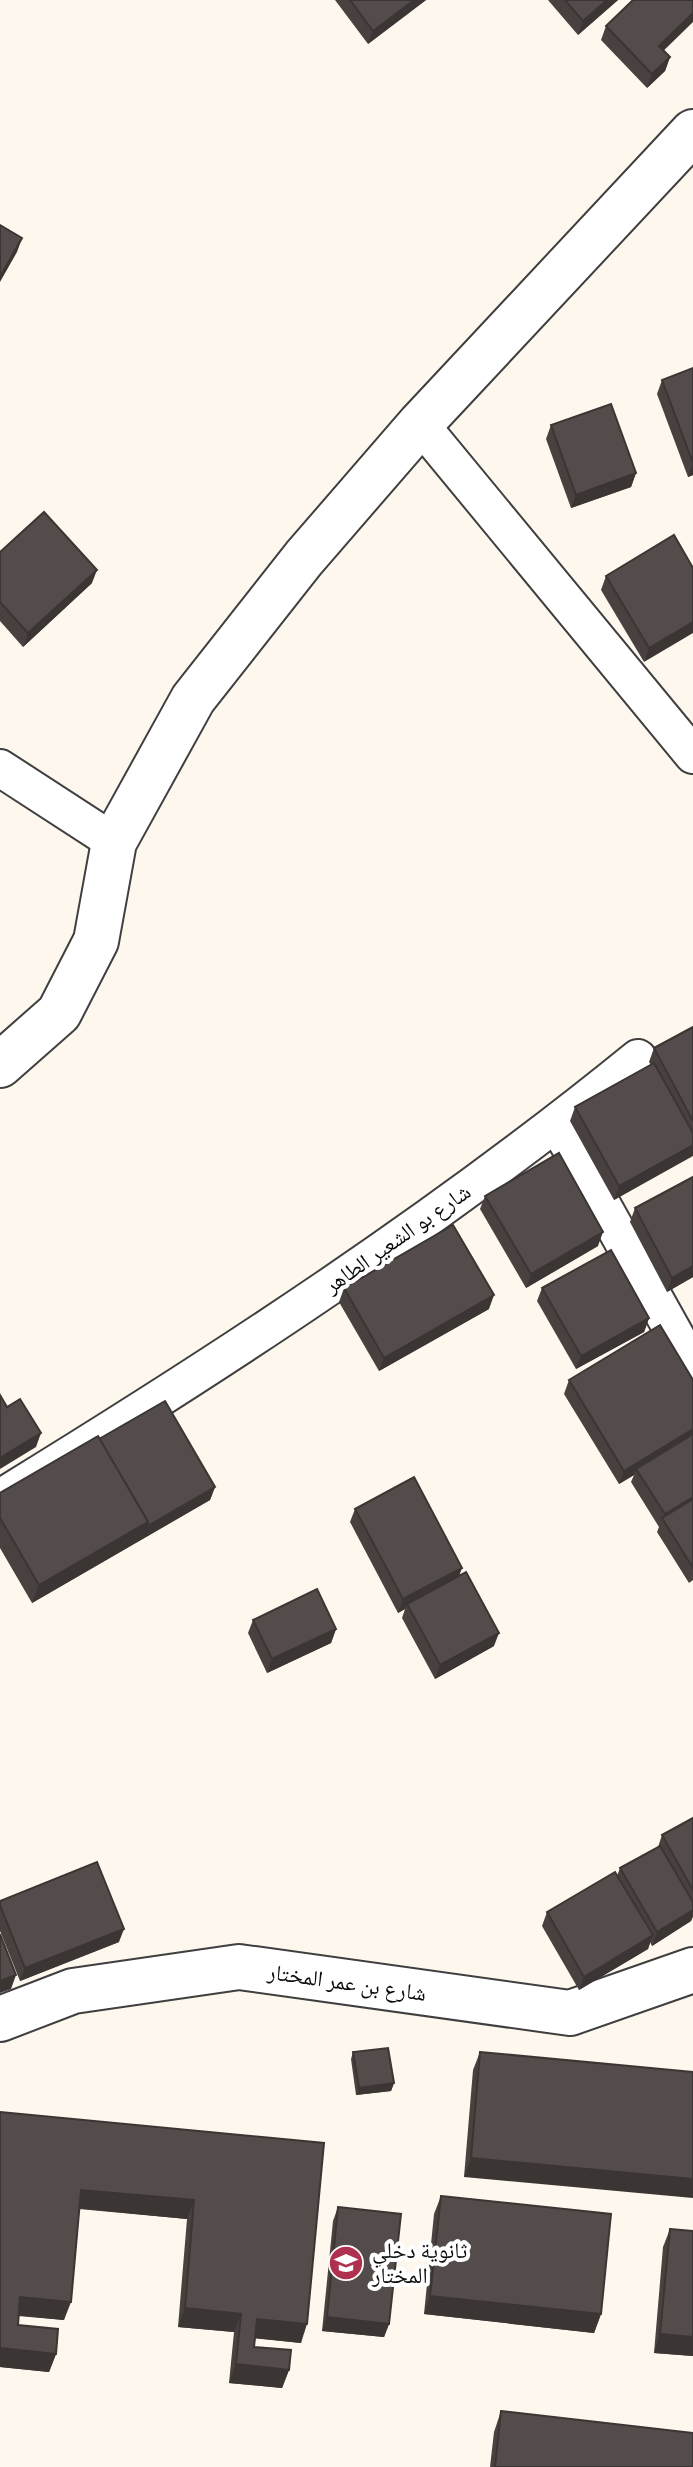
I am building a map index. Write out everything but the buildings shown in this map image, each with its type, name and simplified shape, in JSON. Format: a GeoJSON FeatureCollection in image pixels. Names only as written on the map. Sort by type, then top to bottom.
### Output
{"type":"FeatureCollection","features":[{"type":"Feature","properties":{"kind":"street"},"geometry":{"type":"LineString","coordinates":[[0,1065],[59,1013],[96,941],[114,842],[193,699],[304,558],[420,424],[693,132]]}},
{"type":"Feature","properties":{"kind":"street"},"geometry":{"type":"LineString","coordinates":[[420,424],[693,755]]}},
{"type":"Feature","properties":{"kind":"street"},"geometry":{"type":"LineString","coordinates":[[0,768],[114,842]]}},
{"type":"Feature","properties":{"kind":"street","name":"شارع بو الشعير الطاهر"},"geometry":{"type":"LineString","coordinates":[[0,1498],[178,1388],[460,1194],[557,1124],[638,1058]]}},
{"type":"Feature","properties":{"kind":"street"},"geometry":{"type":"LineString","coordinates":[[557,1124],[693,1367]]}},
{"type":"Feature","properties":{"kind":"street","name":"شارع بن عمر المختار"},"geometry":{"type":"LineString","coordinates":[[0,2019],[73,1991],[239,1967],[570,2013],[693,1970]]}},
{"type":"Feature","properties":{"kind":"place","name":"ثانوية دخلي المختار"},"geometry":{"type":"Point","coordinates":[346,2263]}}]}
